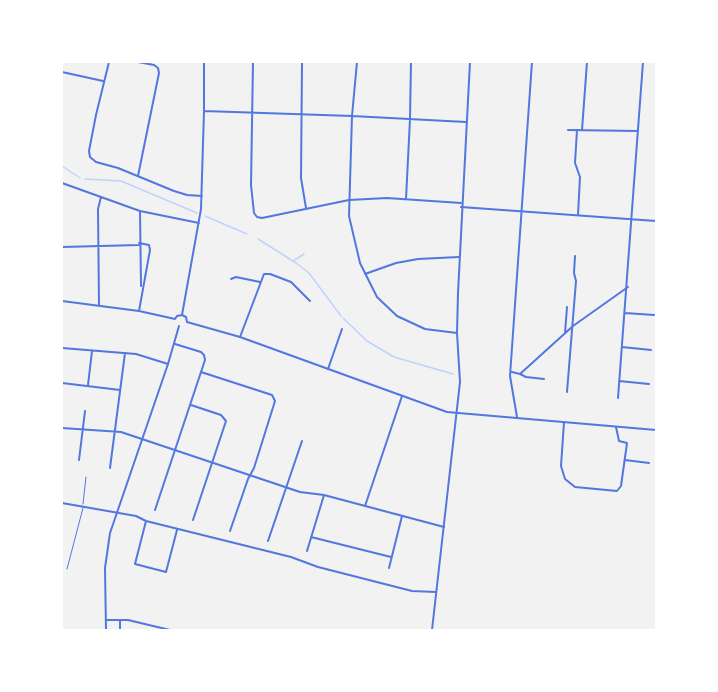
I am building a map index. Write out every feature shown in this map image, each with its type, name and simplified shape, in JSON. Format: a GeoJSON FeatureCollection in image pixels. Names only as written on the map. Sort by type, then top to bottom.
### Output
{"type":"FeatureCollection","features":[{"type":"Feature","properties":{"kind":"street"},"geometry":{"type":"LineString","coordinates":[[109,62],[103,81],[89,151],[90,157],[96,162],[181,194],[202,196]]}},
{"type":"Feature","properties":{"kind":"street"},"geometry":{"type":"LineString","coordinates":[[138,62],[158,68],[159,73],[138,176]]}},
{"type":"Feature","properties":{"kind":"street"},"geometry":{"type":"LineString","coordinates":[[182,315],[202,196],[204,62]]}},
{"type":"Feature","properties":{"kind":"street"},"geometry":{"type":"LineString","coordinates":[[254,62],[251,185],[256,218],[349,200],[406,199],[462,203]]}},
{"type":"Feature","properties":{"kind":"street"},"geometry":{"type":"LineString","coordinates":[[303,62],[301,178],[306,208]]}},
{"type":"Feature","properties":{"kind":"street"},"geometry":{"type":"LineString","coordinates":[[357,62],[352,116],[349,200],[355,247],[377,297],[397,316],[424,329],[457,333]]}},
{"type":"Feature","properties":{"kind":"street"},"geometry":{"type":"LineString","coordinates":[[406,199],[411,119],[411,62]]}},
{"type":"Feature","properties":{"kind":"street"},"geometry":{"type":"LineString","coordinates":[[432,630],[460,378],[457,333],[459,257],[470,62]]}},
{"type":"Feature","properties":{"kind":"street"},"geometry":{"type":"LineString","coordinates":[[517,418],[511,389],[511,371],[532,62]]}},
{"type":"Feature","properties":{"kind":"street"},"geometry":{"type":"LineString","coordinates":[[582,130],[587,62]]}},
{"type":"Feature","properties":{"kind":"street"},"geometry":{"type":"LineString","coordinates":[[618,398],[643,62]]}},
{"type":"Feature","properties":{"kind":"street"},"geometry":{"type":"LineString","coordinates":[[62,72],[103,81]]}},
{"type":"Feature","properties":{"kind":"street"},"geometry":{"type":"LineString","coordinates":[[204,111],[466,122]]}},
{"type":"Feature","properties":{"kind":"street"},"geometry":{"type":"LineString","coordinates":[[568,130],[638,131]]}},
{"type":"Feature","properties":{"kind":"street"},"geometry":{"type":"LineString","coordinates":[[577,130],[575,163],[580,177],[578,215]]}},
{"type":"Feature","properties":{"kind":"street"},"geometry":{"type":"LineString","coordinates":[[62,189],[62,183],[141,211],[199,223]]}},
{"type":"Feature","properties":{"kind":"street"},"geometry":{"type":"LineString","coordinates":[[99,306],[98,209],[101,197]]}},
{"type":"Feature","properties":{"kind":"street"},"geometry":{"type":"LineString","coordinates":[[461,207],[657,221]]}},
{"type":"Feature","properties":{"kind":"street"},"geometry":{"type":"LineString","coordinates":[[141,211],[139,244],[142,288]]}},
{"type":"Feature","properties":{"kind":"street"},"geometry":{"type":"LineString","coordinates":[[62,247],[147,244],[150,248],[139,311]]}},
{"type":"Feature","properties":{"kind":"street"},"geometry":{"type":"LineString","coordinates":[[567,392],[576,281],[575,256]]}},
{"type":"Feature","properties":{"kind":"street"},"geometry":{"type":"LineString","coordinates":[[365,274],[430,257],[459,257]]}},
{"type":"Feature","properties":{"kind":"street"},"geometry":{"type":"LineString","coordinates":[[240,337],[264,274],[270,273],[291,282],[310,301]]}},
{"type":"Feature","properties":{"kind":"street"},"geometry":{"type":"LineString","coordinates":[[231,279],[236,277],[260,282]]}},
{"type":"Feature","properties":{"kind":"street"},"geometry":{"type":"LineString","coordinates":[[520,374],[573,326],[628,287]]}},
{"type":"Feature","properties":{"kind":"street"},"geometry":{"type":"LineString","coordinates":[[62,301],[139,311],[175,319]]}},
{"type":"Feature","properties":{"kind":"street"},"geometry":{"type":"LineString","coordinates":[[565,333],[567,308]]}},
{"type":"Feature","properties":{"kind":"street"},"geometry":{"type":"LineString","coordinates":[[625,313],[654,315]]}},
{"type":"Feature","properties":{"kind":"street"},"geometry":{"type":"LineString","coordinates":[[175,319],[182,315]]}},
{"type":"Feature","properties":{"kind":"street"},"geometry":{"type":"LineString","coordinates":[[182,315],[186,317],[187,322]]}},
{"type":"Feature","properties":{"kind":"street"},"geometry":{"type":"LineString","coordinates":[[175,319],[175,323],[179,326]]}},
{"type":"Feature","properties":{"kind":"street"},"geometry":{"type":"LineString","coordinates":[[187,322],[240,337],[447,412],[657,430]]}},
{"type":"Feature","properties":{"kind":"street"},"geometry":{"type":"LineString","coordinates":[[179,326],[184,326],[187,322]]}},
{"type":"Feature","properties":{"kind":"street"},"geometry":{"type":"LineString","coordinates":[[106,630],[106,554],[117,512],[175,344],[179,326]]}},
{"type":"Feature","properties":{"kind":"street"},"geometry":{"type":"LineString","coordinates":[[328,369],[342,329]]}},
{"type":"Feature","properties":{"kind":"street"},"geometry":{"type":"LineString","coordinates":[[155,510],[205,360],[204,354],[175,344]]}},
{"type":"Feature","properties":{"kind":"street"},"geometry":{"type":"LineString","coordinates":[[622,347],[651,350]]}},
{"type":"Feature","properties":{"kind":"street"},"geometry":{"type":"LineString","coordinates":[[62,348],[125,352],[144,355],[168,364]]}},
{"type":"Feature","properties":{"kind":"street"},"geometry":{"type":"LineString","coordinates":[[88,386],[92,351]]}},
{"type":"Feature","properties":{"kind":"street"},"geometry":{"type":"LineString","coordinates":[[110,468],[125,352]]}},
{"type":"Feature","properties":{"kind":"street"},"geometry":{"type":"LineString","coordinates":[[511,371],[526,377],[544,379]]}},
{"type":"Feature","properties":{"kind":"street"},"geometry":{"type":"LineString","coordinates":[[201,372],[272,395],[275,398],[254,468],[230,531]]}},
{"type":"Feature","properties":{"kind":"street"},"geometry":{"type":"LineString","coordinates":[[620,381],[649,384]]}},
{"type":"Feature","properties":{"kind":"street"},"geometry":{"type":"LineString","coordinates":[[62,392],[62,384],[120,390]]}},
{"type":"Feature","properties":{"kind":"street"},"geometry":{"type":"LineString","coordinates":[[365,506],[402,396]]}},
{"type":"Feature","properties":{"kind":"street"},"geometry":{"type":"LineString","coordinates":[[190,405],[221,415],[226,420],[193,520]]}},
{"type":"Feature","properties":{"kind":"street"},"geometry":{"type":"LineString","coordinates":[[79,460],[85,411]]}},
{"type":"Feature","properties":{"kind":"street"},"geometry":{"type":"LineString","coordinates":[[564,422],[561,466],[565,479],[571,485],[582,488],[617,491],[621,486],[627,443],[619,441],[615,432],[616,427]]}},
{"type":"Feature","properties":{"kind":"street"},"geometry":{"type":"LineString","coordinates":[[62,428],[115,430],[286,488],[324,495],[444,527]]}},
{"type":"Feature","properties":{"kind":"street"},"geometry":{"type":"LineString","coordinates":[[268,541],[302,441]]}},
{"type":"Feature","properties":{"kind":"street"},"geometry":{"type":"LineString","coordinates":[[625,460],[649,463]]}},
{"type":"Feature","properties":{"kind":"street"},"geometry":{"type":"LineString","coordinates":[[307,551],[324,495]]}},
{"type":"Feature","properties":{"kind":"street"},"geometry":{"type":"LineString","coordinates":[[62,503],[117,512],[412,591],[436,592]]}},
{"type":"Feature","properties":{"kind":"street"},"geometry":{"type":"LineString","coordinates":[[389,568],[402,516]]}},
{"type":"Feature","properties":{"kind":"street"},"geometry":{"type":"LineString","coordinates":[[146,521],[135,564],[166,572],[178,529]]}},
{"type":"Feature","properties":{"kind":"street"},"geometry":{"type":"LineString","coordinates":[[311,537],[391,557]]}},
{"type":"Feature","properties":{"kind":"street"},"geometry":{"type":"LineString","coordinates":[[106,620],[120,620],[170,630]]}},
{"type":"Feature","properties":{"kind":"street"},"geometry":{"type":"LineString","coordinates":[[120,620],[120,630]]}},
{"type":"Feature","properties":{"kind":"lane"},"geometry":{"type":"LineString","coordinates":[[67,569],[83,506],[86,477]]}},
{"type":"Feature","properties":{"kind":"waterway"},"geometry":{"type":"LineString","coordinates":[[62,166],[80,178]]}},
{"type":"Feature","properties":{"kind":"waterway"},"geometry":{"type":"LineString","coordinates":[[85,179],[121,181],[197,213]]}},
{"type":"Feature","properties":{"kind":"waterway"},"geometry":{"type":"LineString","coordinates":[[205,216],[247,234]]}},
{"type":"Feature","properties":{"kind":"waterway"},"geometry":{"type":"LineString","coordinates":[[258,239],[309,273],[341,316]]}},
{"type":"Feature","properties":{"kind":"waterway"},"geometry":{"type":"LineString","coordinates":[[293,261],[304,254]]}},
{"type":"Feature","properties":{"kind":"waterway"},"geometry":{"type":"LineString","coordinates":[[343,318],[367,341],[394,357],[453,374]]}}]}
